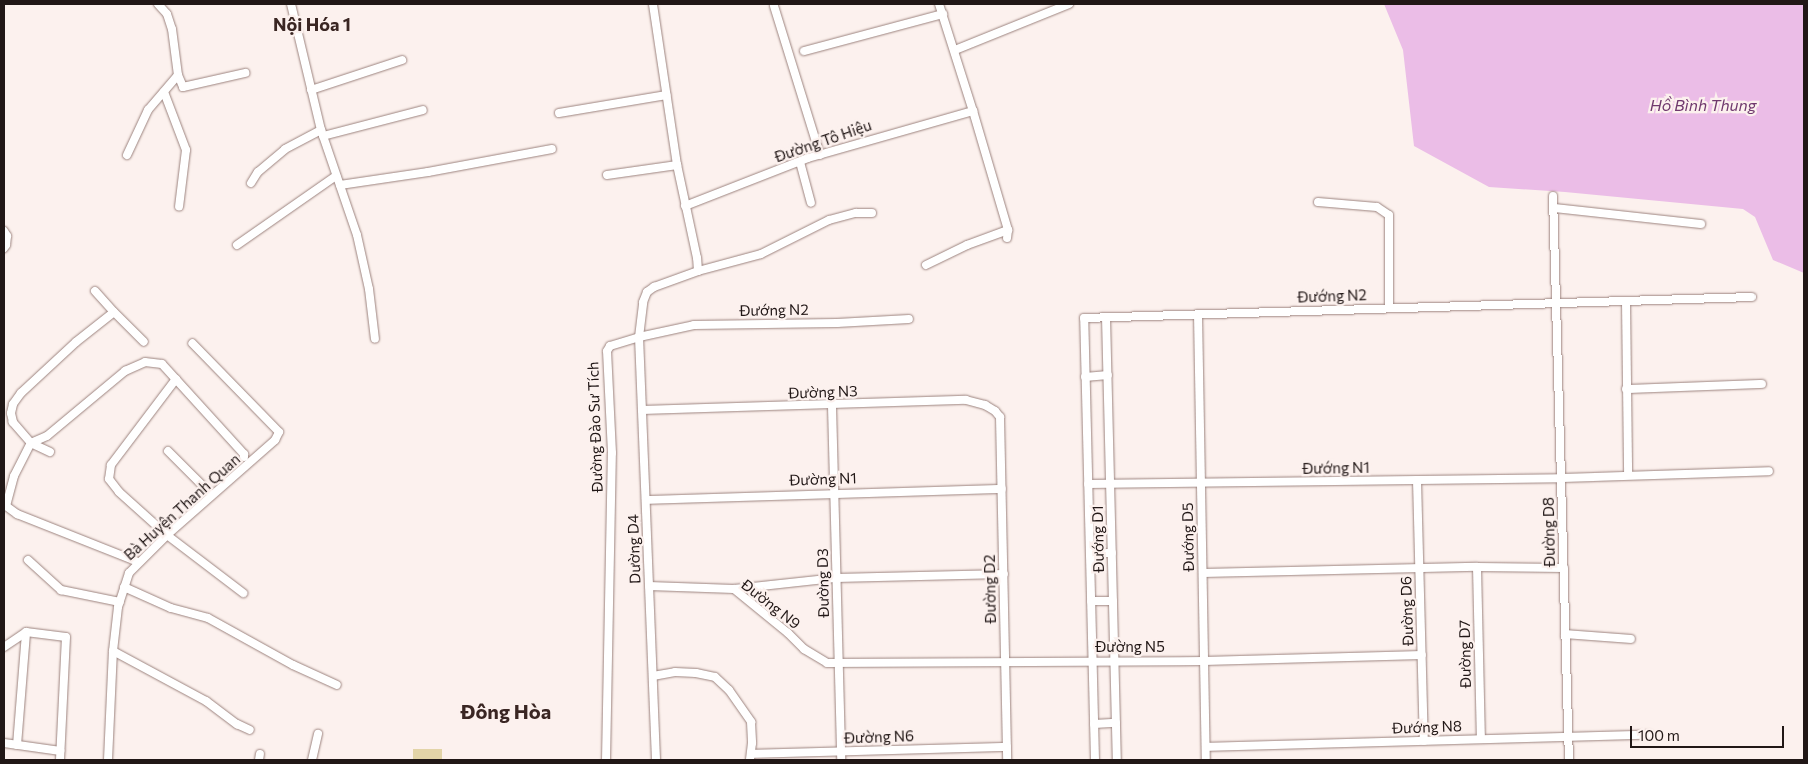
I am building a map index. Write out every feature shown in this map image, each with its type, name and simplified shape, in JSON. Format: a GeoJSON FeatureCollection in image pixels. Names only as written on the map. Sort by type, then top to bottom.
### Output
{"type":"FeatureCollection","features":[{"type":"Feature","properties":{"kind":"street"},"geometry":{"type":"LineString","coordinates":[[158,4],[166,14],[172,29],[181,86],[185,87],[245,73]]}},
{"type":"Feature","properties":{"kind":"street"},"geometry":{"type":"LineString","coordinates":[[291,4],[322,133],[357,235],[369,289],[375,339]]}},
{"type":"Feature","properties":{"kind":"street"},"geometry":{"type":"LineString","coordinates":[[653,4],[677,165],[698,270]]}},
{"type":"Feature","properties":{"kind":"street"},"geometry":{"type":"LineString","coordinates":[[926,265],[968,246],[1008,234],[955,50],[939,4]]}},
{"type":"Feature","properties":{"kind":"street"},"geometry":{"type":"LineString","coordinates":[[955,50],[1069,4]]}},
{"type":"Feature","properties":{"kind":"street"},"geometry":{"type":"LineString","coordinates":[[774,6],[820,155]]}},
{"type":"Feature","properties":{"kind":"street"},"geometry":{"type":"LineString","coordinates":[[804,51],[943,14]]}},
{"type":"Feature","properties":{"kind":"street"},"geometry":{"type":"LineString","coordinates":[[311,90],[402,60]]}},
{"type":"Feature","properties":{"kind":"street"},"geometry":{"type":"LineString","coordinates":[[127,155],[142,118],[178,76]]}},
{"type":"Feature","properties":{"kind":"street"},"geometry":{"type":"LineString","coordinates":[[164,92],[186,150],[179,207]]}},
{"type":"Feature","properties":{"kind":"street"},"geometry":{"type":"LineString","coordinates":[[559,113],[666,95]]}},
{"type":"Feature","properties":{"kind":"street"},"geometry":{"type":"LineString","coordinates":[[251,183],[258,172],[285,149],[322,133],[423,110]]}},
{"type":"Feature","properties":{"kind":"street","name":"Đường Tô Hiệu"},"geometry":{"type":"LineString","coordinates":[[685,206],[820,155],[973,111]]}},
{"type":"Feature","properties":{"kind":"street"},"geometry":{"type":"LineString","coordinates":[[340,185],[428,172],[552,149]]}},
{"type":"Feature","properties":{"kind":"street"},"geometry":{"type":"LineString","coordinates":[[800,162],[811,203]]}},
{"type":"Feature","properties":{"kind":"street"},"geometry":{"type":"LineString","coordinates":[[608,175],[677,165]]}},
{"type":"Feature","properties":{"kind":"street"},"geometry":{"type":"LineString","coordinates":[[237,245],[336,176]]}},
{"type":"Feature","properties":{"kind":"street","name":"Đường D8"},"geometry":{"type":"LineString","coordinates":[[1553,196],[1558,303],[1569,760]]}},
{"type":"Feature","properties":{"kind":"street"},"geometry":{"type":"LineString","coordinates":[[1318,202],[1376,206],[1389,215],[1389,308]]}},
{"type":"Feature","properties":{"kind":"street"},"geometry":{"type":"LineString","coordinates":[[1554,208],[1701,224]]}},
{"type":"Feature","properties":{"kind":"street"},"geometry":{"type":"LineString","coordinates":[[639,337],[647,292],[654,287],[698,270],[761,254],[829,220],[856,213],[872,213]]}},
{"type":"Feature","properties":{"kind":"street"},"geometry":{"type":"LineString","coordinates":[[4,231],[7,236],[4,248]]}},
{"type":"Feature","properties":{"kind":"street"},"geometry":{"type":"LineString","coordinates":[[95,291],[144,342]]}},
{"type":"Feature","properties":{"kind":"street","name":"Đướng N2"},"geometry":{"type":"LineString","coordinates":[[1084,318],[1752,298]]}},
{"type":"Feature","properties":{"kind":"street"},"geometry":{"type":"LineString","coordinates":[[1626,302],[1628,475]]}},
{"type":"Feature","properties":{"kind":"street"},"geometry":{"type":"LineString","coordinates":[[50,452],[31,443],[13,422],[11,413],[13,404],[21,393],[76,342],[114,312]]}},
{"type":"Feature","properties":{"kind":"street","name":"Đướng D5"},"geometry":{"type":"LineString","coordinates":[[1198,314],[1206,760]]}},
{"type":"Feature","properties":{"kind":"street","name":"Đướng D1"},"geometry":{"type":"LineString","coordinates":[[1106,317],[1117,760]]}},
{"type":"Feature","properties":{"kind":"street","name":"Đướng D1"},"geometry":{"type":"LineString","coordinates":[[1084,318],[1095,760]]}},
{"type":"Feature","properties":{"kind":"street","name":"Đướng N2"},"geometry":{"type":"LineString","coordinates":[[639,337],[694,325],[837,324],[909,319]]}},
{"type":"Feature","properties":{"kind":"street","name":"Dường D4"},"geometry":{"type":"LineString","coordinates":[[639,337],[656,760]]}},
{"type":"Feature","properties":{"kind":"street","name":"Đường Đào Sư Tích"},"geometry":{"type":"LineString","coordinates":[[606,760],[612,453],[606,357],[610,346],[639,337]]}},
{"type":"Feature","properties":{"kind":"street","name":"Bà Huyện Thanh Quan"},"geometry":{"type":"LineString","coordinates":[[108,760],[113,651],[120,602],[129,573],[167,535],[256,458],[275,440],[279,432],[192,343]]}},
{"type":"Feature","properties":{"kind":"street"},"geometry":{"type":"LineString","coordinates":[[138,562],[17,514],[5,506],[14,476],[31,443],[47,436],[125,371],[145,362],[162,364],[244,454],[244,457]]}},
{"type":"Feature","properties":{"kind":"street"},"geometry":{"type":"LineString","coordinates":[[1085,377],[1108,375]]}},
{"type":"Feature","properties":{"kind":"street"},"geometry":{"type":"LineString","coordinates":[[176,379],[111,465],[108,479],[119,492],[167,535],[243,593]]}},
{"type":"Feature","properties":{"kind":"street"},"geometry":{"type":"LineString","coordinates":[[1626,389],[1762,384]]}},
{"type":"Feature","properties":{"kind":"street","name":"Đường N3"},"geometry":{"type":"LineString","coordinates":[[642,410],[832,406],[966,400],[985,405],[1000,417]]}},
{"type":"Feature","properties":{"kind":"street","name":"Đường D3"},"geometry":{"type":"LineString","coordinates":[[832,406],[841,756]]}},
{"type":"Feature","properties":{"kind":"street","name":"Đường D2"},"geometry":{"type":"LineString","coordinates":[[1000,417],[1008,760]]}},
{"type":"Feature","properties":{"kind":"street"},"geometry":{"type":"LineString","coordinates":[[168,451],[212,495]]}},
{"type":"Feature","properties":{"kind":"street","name":"Đướng N1"},"geometry":{"type":"LineString","coordinates":[[1110,485],[1562,478],[1769,470]]}},
{"type":"Feature","properties":{"kind":"street","name":"Đường D6"},"geometry":{"type":"LineString","coordinates":[[1417,480],[1424,741]]}},
{"type":"Feature","properties":{"kind":"street"},"geometry":{"type":"LineString","coordinates":[[1088,484],[1110,485]]}},
{"type":"Feature","properties":{"kind":"street","name":"Đường N1"},"geometry":{"type":"LineString","coordinates":[[646,500],[1002,489]]}},
{"type":"Feature","properties":{"kind":"street"},"geometry":{"type":"LineString","coordinates":[[1090,554],[1112,553]]}},
{"type":"Feature","properties":{"kind":"street"},"geometry":{"type":"LineString","coordinates":[[28,560],[61,590],[120,602]]}},
{"type":"Feature","properties":{"kind":"street"},"geometry":{"type":"LineString","coordinates":[[1203,573],[1477,567],[1564,568]]}},
{"type":"Feature","properties":{"kind":"street","name":"Đường D7"},"geometry":{"type":"LineString","coordinates":[[1477,567],[1481,739]]}},
{"type":"Feature","properties":{"kind":"street"},"geometry":{"type":"LineString","coordinates":[[734,589],[836,578],[1004,574]]}},
{"type":"Feature","properties":{"kind":"street","name":"Đường N9"},"geometry":{"type":"LineString","coordinates":[[649,586],[734,589],[818,659],[838,664]]}},
{"type":"Feature","properties":{"kind":"street"},"geometry":{"type":"LineString","coordinates":[[124,587],[171,608],[208,618],[293,665],[337,685]]}},
{"type":"Feature","properties":{"kind":"street"},"geometry":{"type":"LineString","coordinates":[[1091,601],[1113,601]]}},
{"type":"Feature","properties":{"kind":"street"},"geometry":{"type":"LineString","coordinates":[[17,745],[26,632]]}},
{"type":"Feature","properties":{"kind":"street"},"geometry":{"type":"LineString","coordinates":[[4,647],[26,632],[66,637],[60,760]]}},
{"type":"Feature","properties":{"kind":"street"},"geometry":{"type":"LineString","coordinates":[[1566,634],[1631,639]]}},
{"type":"Feature","properties":{"kind":"street"},"geometry":{"type":"LineString","coordinates":[[113,651],[206,701],[237,724],[250,730]]}},
{"type":"Feature","properties":{"kind":"street","name":"Đường N5"},"geometry":{"type":"LineString","coordinates":[[838,664],[1092,660],[1204,661],[1422,655]]}},
{"type":"Feature","properties":{"kind":"street"},"geometry":{"type":"LineString","coordinates":[[653,676],[675,672],[696,673],[714,677],[730,690],[751,722],[750,757]]}},
{"type":"Feature","properties":{"kind":"street"},"geometry":{"type":"LineString","coordinates":[[1094,724],[1116,723]]}},
{"type":"Feature","properties":{"kind":"street"},"geometry":{"type":"LineString","coordinates":[[312,760],[318,734]]}},
{"type":"Feature","properties":{"kind":"street","name":"Đướng N8"},"geometry":{"type":"LineString","coordinates":[[1206,747],[1649,735]]}},
{"type":"Feature","properties":{"kind":"street"},"geometry":{"type":"LineString","coordinates":[[4,743],[60,751]]}},
{"type":"Feature","properties":{"kind":"street","name":"Đường N6"},"geometry":{"type":"LineString","coordinates":[[750,757],[841,756],[1007,747]]}},
{"type":"Feature","properties":{"kind":"shaded area"},"geometry":{"type":"Polygon","coordinates":[[[413,749],[442,749],[442,760],[413,760],[413,749]]]}},
{"type":"Feature","properties":{"kind":"water","name":"Hồ Bình Thung"},"geometry":{"type":"Polygon","coordinates":[[[1384,4],[1804,4],[1804,273],[1773,260],[1755,217],[1743,209],[1565,192],[1489,187],[1414,146],[1403,50],[1384,4]]]}},
{"type":"Feature","properties":{"kind":"district","name":"Nội Hóa 1"},"geometry":{"type":"Point","coordinates":[312,24]}},
{"type":"Feature","properties":{"kind":"district","name":"Đông Hòa"},"geometry":{"type":"Point","coordinates":[506,711]}}]}
